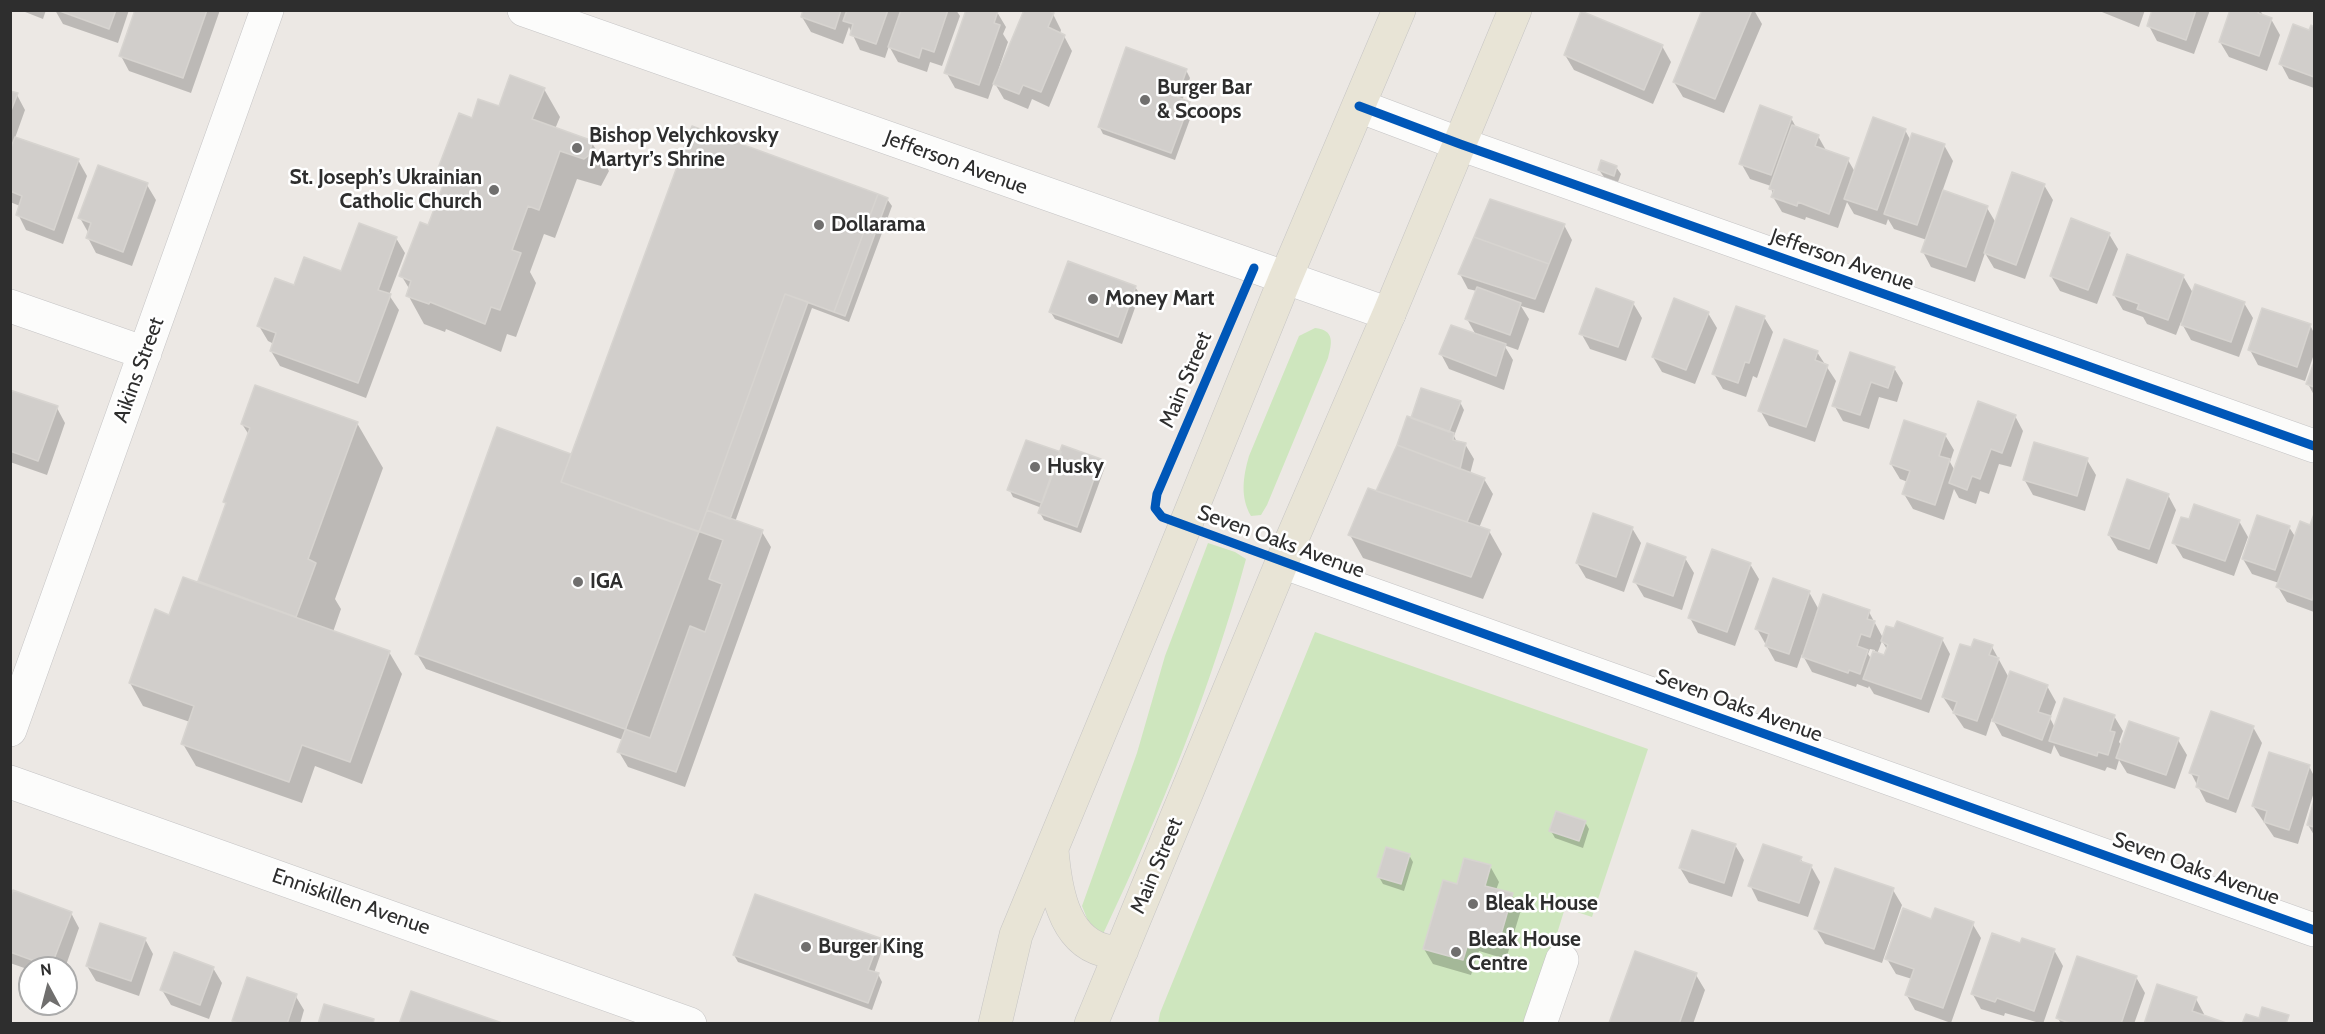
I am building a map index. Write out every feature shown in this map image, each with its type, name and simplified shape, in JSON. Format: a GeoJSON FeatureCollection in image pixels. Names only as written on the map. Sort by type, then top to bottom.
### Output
{"type":"FeatureCollection","features":[{"type":"Feature","properties":{"kind":"main road"},"geometry":{"type":"LineString","coordinates":[[995,1023],[1016,935],[1285,279],[1399,10]]}},
{"type":"Feature","properties":{"kind":"main road","name":"Main Street"},"geometry":{"type":"LineString","coordinates":[[1091,1023],[1282,561],[1389,314],[1515,10]]}},
{"type":"Feature","properties":{"kind":"main road"},"geometry":{"type":"LineString","coordinates":[[1052,850],[1055,884],[1064,912],[1078,934],[1092,946],[1105,951],[1122,950]]}},
{"type":"Feature","properties":{"kind":"street","name":"Aikins Street"},"geometry":{"type":"LineString","coordinates":[[10,730],[267,10]]}},
{"type":"Feature","properties":{"kind":"street","name":"Jefferson Avenue"},"geometry":{"type":"LineString","coordinates":[[524,10],[1389,314]]}},
{"type":"Feature","properties":{"kind":"street","name":"Jefferson Avenue"},"geometry":{"type":"LineString","coordinates":[[1359,106],[1460,144],[2314,446]]}},
{"type":"Feature","properties":{"kind":"street"},"geometry":{"type":"LineString","coordinates":[[10,306],[145,353]]}},
{"type":"Feature","properties":{"kind":"street","name":"Seven Oaks Avenue"},"geometry":{"type":"LineString","coordinates":[[1282,561],[2314,930]]}},
{"type":"Feature","properties":{"kind":"street","name":"Enniskillen Avenue"},"geometry":{"type":"LineString","coordinates":[[10,782],[690,1023]]}},
{"type":"Feature","properties":{"kind":"street"},"geometry":{"type":"LineString","coordinates":[[1540,1023],[1562,960]]}},
{"type":"Feature","properties":{"kind":"green space"},"geometry":{"type":"Polygon","coordinates":[[[1315,328],[1329,334],[1331,342],[1328,358],[1267,505],[1261,515],[1251,516],[1244,494],[1245,472],[1249,456],[1299,336],[1315,328]]]}},
{"type":"Feature","properties":{"kind":"green space"},"geometry":{"type":"Polygon","coordinates":[[[1208,543],[1235,552],[1246,559],[1201,702],[1165,796],[1103,934],[1090,926],[1082,906],[1137,753],[1165,656],[1208,543]]]}},
{"type":"Feature","properties":{"kind":"green space","name":"Bleak House"},"geometry":{"type":"Polygon","coordinates":[[[1315,632],[1648,749],[1592,917],[1565,908],[1529,1023],[1158,1024],[1160,1013],[1315,632]]]}},
{"type":"Feature","properties":{"kind":"building"},"geometry":{"type":"Polygon","coordinates":[[[57,10],[116,10],[109,29],[57,10]]]}},
{"type":"Feature","properties":{"kind":"building"},"geometry":{"type":"Polygon","coordinates":[[[135,10],[207,10],[183,78],[119,56],[135,10]]]}},
{"type":"Feature","properties":{"kind":"building"},"geometry":{"type":"Polygon","coordinates":[[[803,10],[841,10],[835,29],[801,17],[803,10]]]}},
{"type":"Feature","properties":{"kind":"building"},"geometry":{"type":"Polygon","coordinates":[[[847,10],[888,10],[876,44],[850,35],[853,24],[843,21],[847,10]]]}},
{"type":"Feature","properties":{"kind":"building"},"geometry":{"type":"Polygon","coordinates":[[[901,10],[948,10],[934,52],[922,48],[919,58],[888,47],[901,10]]]}},
{"type":"Feature","properties":{"kind":"building"},"geometry":{"type":"Polygon","coordinates":[[[966,10],[998,11],[994,23],[1000,25],[979,85],[944,73],[966,10]]]}},
{"type":"Feature","properties":{"kind":"building"},"geometry":{"type":"Polygon","coordinates":[[[1024,10],[1047,10],[1054,13],[1048,27],[1065,35],[1041,92],[1023,85],[1019,94],[993,84],[1024,10]]]}},
{"type":"Feature","properties":{"kind":"building"},"geometry":{"type":"Polygon","coordinates":[[[1702,10],[1752,10],[1715,99],[1673,82],[1702,10]]]}},
{"type":"Feature","properties":{"kind":"building"},"geometry":{"type":"Polygon","coordinates":[[[2152,10],[2196,10],[2186,40],[2147,26],[2152,10]]]}},
{"type":"Feature","properties":{"kind":"building"},"geometry":{"type":"Polygon","coordinates":[[[2230,10],[2259,10],[2258,13],[2272,18],[2259,56],[2219,42],[2230,10]]]}},
{"type":"Feature","properties":{"kind":"building"},"geometry":{"type":"Polygon","coordinates":[[[1581,11],[1663,45],[1644,90],[1564,55],[1581,11]]]}},
{"type":"Feature","properties":{"kind":"building"},"geometry":{"type":"Polygon","coordinates":[[[2293,24],[2309,30],[2311,25],[2314,27],[2314,77],[2279,64],[2293,24]]]}},
{"type":"Feature","properties":{"kind":"building","name":"Burger Bar & Scoops"},"geometry":{"type":"Polygon","coordinates":[[[1126,47],[1187,69],[1177,97],[1190,102],[1171,153],[1098,127],[1126,47]]]}},
{"type":"Feature","properties":{"kind":"building","name":"St. Joseph’s Ukrainian Catholic Church"},"geometry":{"type":"Polygon","coordinates":[[[510,75],[545,88],[532,119],[593,141],[588,156],[584,159],[560,151],[539,210],[528,206],[512,250],[521,253],[500,310],[491,307],[485,324],[430,302],[429,304],[406,296],[411,281],[399,276],[420,222],[428,225],[447,175],[437,171],[459,113],[472,118],[478,99],[499,106],[510,75]]]}},
{"type":"Feature","properties":{"kind":"building"},"geometry":{"type":"Polygon","coordinates":[[[10,91],[18,93],[10,113],[10,91]]]}},
{"type":"Feature","properties":{"kind":"building"},"geometry":{"type":"Polygon","coordinates":[[[1760,105],[1792,117],[1771,175],[1739,164],[1760,105]]]}},
{"type":"Feature","properties":{"kind":"building"},"geometry":{"type":"Polygon","coordinates":[[[1873,117],[1906,129],[1877,210],[1844,199],[1873,117]]]}},
{"type":"Feature","properties":{"kind":"building"},"geometry":{"type":"Polygon","coordinates":[[[1792,125],[1819,135],[1815,146],[1849,158],[1829,214],[1798,202],[1797,206],[1771,197],[1774,190],[1769,189],[1792,125]]]}},
{"type":"Feature","properties":{"kind":"building"},"geometry":{"type":"Polygon","coordinates":[[[692,126],[878,194],[834,312],[785,294],[699,532],[561,482],[692,126]]]}},
{"type":"Feature","properties":{"kind":"building"},"geometry":{"type":"Polygon","coordinates":[[[1912,133],[1945,144],[1917,225],[1884,214],[1912,133]]]}},
{"type":"Feature","properties":{"kind":"building"},"geometry":{"type":"Polygon","coordinates":[[[15,137],[79,159],[54,230],[16,215],[22,196],[10,191],[10,150],[15,137]]]}},
{"type":"Feature","properties":{"kind":"building"},"geometry":{"type":"Polygon","coordinates":[[[1601,160],[1617,166],[1614,176],[1598,170],[1601,160]]]}},
{"type":"Feature","properties":{"kind":"building"},"geometry":{"type":"Polygon","coordinates":[[[98,165],[148,183],[123,252],[86,238],[91,223],[78,218],[98,165]]]}},
{"type":"Feature","properties":{"kind":"building"},"geometry":{"type":"Polygon","coordinates":[[[2012,172],[2045,184],[2016,265],[1984,253],[2012,172]]]}},
{"type":"Feature","properties":{"kind":"building"},"geometry":{"type":"Polygon","coordinates":[[[1943,190],[1988,206],[1966,267],[1921,252],[1943,190]]]}},
{"type":"Feature","properties":{"kind":"building"},"geometry":{"type":"Polygon","coordinates":[[[878,194],[888,198],[845,316],[834,312],[878,194]]]}},
{"type":"Feature","properties":{"kind":"building"},"geometry":{"type":"Polygon","coordinates":[[[1490,199],[1565,224],[1549,264],[1474,237],[1490,199]]]}},
{"type":"Feature","properties":{"kind":"building"},"geometry":{"type":"Polygon","coordinates":[[[2071,218],[2110,233],[2088,290],[2050,276],[2071,218]]]}},
{"type":"Feature","properties":{"kind":"building"},"geometry":{"type":"Polygon","coordinates":[[[359,223],[397,237],[378,290],[391,294],[358,383],[270,351],[276,333],[257,326],[275,278],[294,285],[304,257],[341,271],[359,223]]]}},
{"type":"Feature","properties":{"kind":"building"},"geometry":{"type":"Polygon","coordinates":[[[1474,237],[1549,264],[1535,299],[1458,274],[1474,237]]]}},
{"type":"Feature","properties":{"kind":"building"},"geometry":{"type":"Polygon","coordinates":[[[2127,254],[2184,275],[2168,320],[2137,309],[2139,304],[2113,295],[2127,254]]]}},
{"type":"Feature","properties":{"kind":"building","name":"Money Mart"},"geometry":{"type":"Polygon","coordinates":[[[1068,261],[1136,286],[1118,337],[1049,312],[1068,261]]]}},
{"type":"Feature","properties":{"kind":"building"},"geometry":{"type":"Polygon","coordinates":[[[2195,284],[2245,302],[2231,342],[2181,325],[2195,284]]]}},
{"type":"Feature","properties":{"kind":"building"},"geometry":{"type":"Polygon","coordinates":[[[1477,287],[1521,303],[1510,335],[1465,319],[1477,287]]]}},
{"type":"Feature","properties":{"kind":"building"},"geometry":{"type":"Polygon","coordinates":[[[1596,288],[1634,302],[1618,347],[1579,334],[1596,288]]]}},
{"type":"Feature","properties":{"kind":"building"},"geometry":{"type":"Polygon","coordinates":[[[785,294],[808,302],[730,519],[707,510],[785,294]]]}},
{"type":"Feature","properties":{"kind":"building"},"geometry":{"type":"Polygon","coordinates":[[[1674,298],[1709,312],[1686,370],[1652,357],[1674,298]]]}},
{"type":"Feature","properties":{"kind":"building"},"geometry":{"type":"Polygon","coordinates":[[[1736,306],[1765,316],[1749,363],[1745,362],[1738,383],[1712,374],[1736,306]]]}},
{"type":"Feature","properties":{"kind":"building"},"geometry":{"type":"Polygon","coordinates":[[[2262,308],[2311,324],[2297,367],[2248,350],[2262,308]]]}},
{"type":"Feature","properties":{"kind":"building"},"geometry":{"type":"Polygon","coordinates":[[[1451,325],[1506,344],[1496,376],[1439,354],[1451,325]]]}},
{"type":"Feature","properties":{"kind":"building"},"geometry":{"type":"Polygon","coordinates":[[[1784,339],[1818,351],[1815,360],[1828,365],[1806,427],[1758,411],[1784,339]]]}},
{"type":"Feature","properties":{"kind":"building"},"geometry":{"type":"Polygon","coordinates":[[[1850,352],[1895,367],[1888,388],[1871,382],[1860,415],[1832,406],[1850,352]]]}},
{"type":"Feature","properties":{"kind":"building"},"geometry":{"type":"Polygon","coordinates":[[[2314,362],[2314,387],[2306,384],[2314,362]]]}},
{"type":"Feature","properties":{"kind":"building"},"geometry":{"type":"Polygon","coordinates":[[[255,385],[358,422],[308,559],[316,563],[296,617],[198,581],[250,428],[241,424],[255,385]]]}},
{"type":"Feature","properties":{"kind":"building"},"geometry":{"type":"Polygon","coordinates":[[[1421,388],[1461,401],[1449,432],[1411,418],[1421,388]]]}},
{"type":"Feature","properties":{"kind":"building"},"geometry":{"type":"Polygon","coordinates":[[[10,390],[58,406],[38,461],[10,451],[10,390]]]}},
{"type":"Feature","properties":{"kind":"building"},"geometry":{"type":"Polygon","coordinates":[[[1978,401],[2016,415],[2002,453],[1991,449],[1980,479],[1972,476],[1967,490],[1949,483],[1978,401]]]}},
{"type":"Feature","properties":{"kind":"building"},"geometry":{"type":"Polygon","coordinates":[[[1407,416],[1454,433],[1453,440],[1466,443],[1460,469],[1397,445],[1407,416]]]}},
{"type":"Feature","properties":{"kind":"building"},"geometry":{"type":"Polygon","coordinates":[[[1904,420],[1946,434],[1939,456],[1950,459],[1935,505],[1902,494],[1910,471],[1890,464],[1904,420]]]}},
{"type":"Feature","properties":{"kind":"building","name":"IGA"},"geometry":{"type":"Polygon","coordinates":[[[497,427],[571,454],[561,482],[723,540],[709,579],[722,584],[705,632],[690,626],[650,738],[415,654],[497,427]]]}},
{"type":"Feature","properties":{"kind":"building","name":"Husky"},"geometry":{"type":"Polygon","coordinates":[[[1026,440],[1061,452],[1042,503],[1007,490],[1026,440]]]}},
{"type":"Feature","properties":{"kind":"building"},"geometry":{"type":"Polygon","coordinates":[[[2034,442],[2088,458],[2077,496],[2023,480],[2034,442]]]}},
{"type":"Feature","properties":{"kind":"building","name":"Husky"},"geometry":{"type":"Polygon","coordinates":[[[1062,445],[1101,459],[1077,527],[1038,513],[1062,445]]]}},
{"type":"Feature","properties":{"kind":"building"},"geometry":{"type":"Polygon","coordinates":[[[1397,445],[1485,478],[1467,522],[1376,491],[1397,445]]]}},
{"type":"Feature","properties":{"kind":"building"},"geometry":{"type":"Polygon","coordinates":[[[2127,479],[2169,494],[2149,549],[2108,535],[2127,479]]]}},
{"type":"Feature","properties":{"kind":"building"},"geometry":{"type":"Polygon","coordinates":[[[1368,488],[1490,530],[1471,577],[1348,535],[1368,488]]]}},
{"type":"Feature","properties":{"kind":"building"},"geometry":{"type":"Polygon","coordinates":[[[2194,504],[2240,520],[2225,561],[2172,543],[2181,517],[2189,519],[2194,504]]]}},
{"type":"Feature","properties":{"kind":"building"},"geometry":{"type":"Polygon","coordinates":[[[707,510],[763,530],[676,772],[617,752],[707,510]]]}},
{"type":"Feature","properties":{"kind":"building"},"geometry":{"type":"Polygon","coordinates":[[[1593,513],[1633,527],[1616,577],[1576,563],[1593,513]]]}},
{"type":"Feature","properties":{"kind":"building"},"geometry":{"type":"Polygon","coordinates":[[[2314,514],[2314,592],[2312,600],[2276,587],[2300,521],[2310,525],[2314,514]]]}},
{"type":"Feature","properties":{"kind":"building"},"geometry":{"type":"Polygon","coordinates":[[[2257,515],[2290,526],[2275,570],[2242,559],[2257,515]]]}},
{"type":"Feature","properties":{"kind":"building"},"geometry":{"type":"Polygon","coordinates":[[[1647,543],[1686,557],[1673,596],[1633,582],[1647,543]]]}},
{"type":"Feature","properties":{"kind":"building"},"geometry":{"type":"Polygon","coordinates":[[[1712,549],[1751,563],[1727,632],[1688,618],[1712,549]]]}},
{"type":"Feature","properties":{"kind":"building"},"geometry":{"type":"Polygon","coordinates":[[[183,577],[390,651],[350,762],[302,745],[289,782],[181,744],[194,706],[129,683],[155,609],[169,615],[183,577]]]}},
{"type":"Feature","properties":{"kind":"building"},"geometry":{"type":"Polygon","coordinates":[[[1773,578],[1810,591],[1789,654],[1765,646],[1769,634],[1755,629],[1773,578]]]}},
{"type":"Feature","properties":{"kind":"building"},"geometry":{"type":"Polygon","coordinates":[[[1823,594],[1870,610],[1867,619],[1875,621],[1870,637],[1861,634],[1857,646],[1868,650],[1860,674],[1849,670],[1848,673],[1802,657],[1823,594]]]}},
{"type":"Feature","properties":{"kind":"building"},"geometry":{"type":"Polygon","coordinates":[[[1897,621],[1943,638],[1921,699],[1863,679],[1873,651],[1884,655],[1888,645],[1881,641],[1886,626],[1894,628],[1897,621]]]}},
{"type":"Feature","properties":{"kind":"building"},"geometry":{"type":"Polygon","coordinates":[[[1974,639],[1993,645],[1989,655],[1999,658],[1977,721],[1953,713],[1957,702],[1942,697],[1960,644],[1971,647],[1974,639]]]}},
{"type":"Feature","properties":{"kind":"building"},"geometry":{"type":"Polygon","coordinates":[[[2010,671],[2048,685],[2038,712],[2051,716],[2042,740],[1992,721],[2010,671]]]}},
{"type":"Feature","properties":{"kind":"building"},"geometry":{"type":"Polygon","coordinates":[[[2064,698],[2115,715],[2110,731],[2115,732],[2108,755],[2098,752],[2097,756],[2049,741],[2064,698]]]}},
{"type":"Feature","properties":{"kind":"building"},"geometry":{"type":"Polygon","coordinates":[[[2211,711],[2254,726],[2228,799],[2196,787],[2199,776],[2189,773],[2211,711]]]}},
{"type":"Feature","properties":{"kind":"building"},"geometry":{"type":"Polygon","coordinates":[[[2129,721],[2179,738],[2166,775],[2116,758],[2129,721]]]}},
{"type":"Feature","properties":{"kind":"building"},"geometry":{"type":"Polygon","coordinates":[[[2269,752],[2310,765],[2289,830],[2264,822],[2267,811],[2252,806],[2269,752]]]}},
{"type":"Feature","properties":{"kind":"building"},"geometry":{"type":"Polygon","coordinates":[[[2314,800],[2314,827],[2307,825],[2314,800]]]}},
{"type":"Feature","properties":{"kind":"building"},"geometry":{"type":"Polygon","coordinates":[[[1556,811],[1586,821],[1579,841],[1549,831],[1556,811]]]}},
{"type":"Feature","properties":{"kind":"building"},"geometry":{"type":"Polygon","coordinates":[[[1692,830],[1736,844],[1724,883],[1679,868],[1692,830]]]}},
{"type":"Feature","properties":{"kind":"building"},"geometry":{"type":"Polygon","coordinates":[[[1763,844],[1802,857],[1800,861],[1812,865],[1799,903],[1748,886],[1763,844]]]}},
{"type":"Feature","properties":{"kind":"building"},"geometry":{"type":"Polygon","coordinates":[[[1386,847],[1410,854],[1401,884],[1377,877],[1386,847]]]}},
{"type":"Feature","properties":{"kind":"building","name":"Bleak House"},"geometry":{"type":"Polygon","coordinates":[[[1464,858],[1491,865],[1485,886],[1513,893],[1498,945],[1470,937],[1463,960],[1423,949],[1443,880],[1457,884],[1464,858]]]}},
{"type":"Feature","properties":{"kind":"building"},"geometry":{"type":"Polygon","coordinates":[[[1835,868],[1894,888],[1874,949],[1814,929],[1835,868]]]}},
{"type":"Feature","properties":{"kind":"building"},"geometry":{"type":"Polygon","coordinates":[[[13,890],[72,912],[55,956],[21,956],[10,952],[10,898],[13,890]]]}},
{"type":"Feature","properties":{"kind":"building","name":"Burger King"},"geometry":{"type":"Polygon","coordinates":[[[755,894],[880,938],[868,970],[879,973],[868,1003],[733,955],[755,894]]]}},
{"type":"Feature","properties":{"kind":"building"},"geometry":{"type":"Polygon","coordinates":[[[1903,908],[1931,919],[1935,908],[1974,922],[1943,1008],[1905,995],[1914,969],[1885,959],[1903,908]]]}},
{"type":"Feature","properties":{"kind":"building"},"geometry":{"type":"Polygon","coordinates":[[[100,923],[146,938],[131,981],[86,966],[100,923]]]}},
{"type":"Feature","properties":{"kind":"building"},"geometry":{"type":"Polygon","coordinates":[[[1992,933],[2020,943],[2022,938],[2055,949],[2034,1011],[1997,998],[1995,1002],[1971,994],[1992,933]]]}},
{"type":"Feature","properties":{"kind":"building"},"geometry":{"type":"Polygon","coordinates":[[[1635,951],[1697,973],[1679,1024],[1609,1023],[1635,951]]]}},
{"type":"Feature","properties":{"kind":"building"},"geometry":{"type":"Polygon","coordinates":[[[174,952],[214,967],[200,1005],[160,990],[174,952]]]}},
{"type":"Feature","properties":{"kind":"building"},"geometry":{"type":"Polygon","coordinates":[[[2077,956],[2137,976],[2121,1024],[2072,1024],[2056,1018],[2077,956]]]}},
{"type":"Feature","properties":{"kind":"building"},"geometry":{"type":"Polygon","coordinates":[[[247,977],[297,994],[287,1024],[240,1024],[232,1021],[247,977]]]}},
{"type":"Feature","properties":{"kind":"building"},"geometry":{"type":"Polygon","coordinates":[[[2157,984],[2197,997],[2192,1011],[2229,1024],[2144,1024],[2157,984]]]}},
{"type":"Feature","properties":{"kind":"building"},"geometry":{"type":"Polygon","coordinates":[[[411,991],[505,1024],[399,1024],[411,991]]]}},
{"type":"Feature","properties":{"kind":"building"},"geometry":{"type":"Polygon","coordinates":[[[324,1004],[374,1019],[373,1024],[318,1024],[324,1004]]]}},
{"type":"Feature","properties":{"kind":"building"},"geometry":{"type":"Polygon","coordinates":[[[2262,1007],[2289,1015],[2286,1024],[2242,1024],[2246,1014],[2259,1018],[2262,1007]]]}},
{"type":"Feature","properties":{"kind":"cycle path"},"geometry":{"type":"LineString","coordinates":[[1359,106],[1460,144],[2314,446]]}},
{"type":"Feature","properties":{"kind":"cycle path"},"geometry":{"type":"LineString","coordinates":[[1254,268],[1157,494],[1155,508],[1162,517],[2314,930]]}},
{"type":"Feature","properties":{"kind":"place","name":"Burger Bar & Scoops"},"geometry":{"type":"Point","coordinates":[1145,100]}},
{"type":"Feature","properties":{"kind":"place","name":"Bishop Velychkovsky Martyr’s Shrine"},"geometry":{"type":"Point","coordinates":[577,148]}},
{"type":"Feature","properties":{"kind":"place","name":"St. Joseph’s Ukrainian Catholic Church"},"geometry":{"type":"Point","coordinates":[494,190]}},
{"type":"Feature","properties":{"kind":"place","name":"Dollarama"},"geometry":{"type":"Point","coordinates":[819,225]}},
{"type":"Feature","properties":{"kind":"place","name":"Money Mart"},"geometry":{"type":"Point","coordinates":[1093,299]}},
{"type":"Feature","properties":{"kind":"place","name":"Husky"},"geometry":{"type":"Point","coordinates":[1035,467]}},
{"type":"Feature","properties":{"kind":"place","name":"IGA"},"geometry":{"type":"Point","coordinates":[578,582]}},
{"type":"Feature","properties":{"kind":"place","name":"Bleak House"},"geometry":{"type":"Point","coordinates":[1473,904]}},
{"type":"Feature","properties":{"kind":"place","name":"Burger King"},"geometry":{"type":"Point","coordinates":[806,947]}},
{"type":"Feature","properties":{"kind":"place","name":"Bleak House Centre"},"geometry":{"type":"Point","coordinates":[1456,952]}}]}
